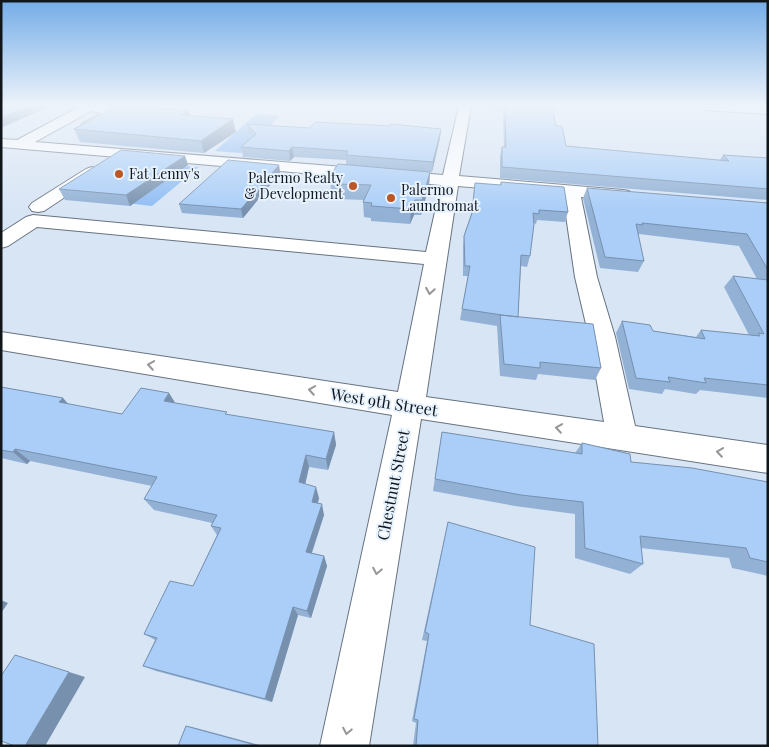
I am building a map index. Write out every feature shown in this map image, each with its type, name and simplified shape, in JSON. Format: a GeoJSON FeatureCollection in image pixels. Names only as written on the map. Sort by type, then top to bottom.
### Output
{"type":"FeatureCollection","features":[{"type":"Feature","properties":{"kind":"street"},"geometry":{"type":"LineString","coordinates":[[19,141],[51,146],[640,197]]}},
{"type":"Feature","properties":{"kind":"street"},"geometry":{"type":"LineString","coordinates":[[51,146],[61,141]]}},
{"type":"Feature","properties":{"kind":"street","name":"Chestnut Street"},"geometry":{"type":"LineString","coordinates":[[344,746],[403,433],[410,406],[435,259],[458,141]]}},
{"type":"Feature","properties":{"kind":"street"},"geometry":{"type":"LineString","coordinates":[[38,207],[122,152]]}},
{"type":"Feature","properties":{"kind":"street"},"geometry":{"type":"LineString","coordinates":[[571,191],[586,277],[602,337],[622,437]]}},
{"type":"Feature","properties":{"kind":"street"},"geometry":{"type":"LineString","coordinates":[[1,242],[33,221],[435,259]]}},
{"type":"Feature","properties":{"kind":"street","name":"West 9th Street"},"geometry":{"type":"LineString","coordinates":[[1,341],[410,406],[768,459]]}},
{"type":"Feature","properties":{"kind":"shaded area"},"geometry":{"type":"Polygon","coordinates":[[[226,141],[254,141],[241,153],[215,151],[226,141]]]}},
{"type":"Feature","properties":{"kind":"shaded area"},"geometry":{"type":"Polygon","coordinates":[[[165,165],[199,167],[152,206],[117,202],[165,165]]]}},
{"type":"Feature","properties":{"kind":"building"},"geometry":{"type":"Polygon","coordinates":[[[248,141],[438,141],[433,162],[346,155],[348,151],[292,147],[289,151],[241,147],[248,141]]]}},
{"type":"Feature","properties":{"kind":"building"},"geometry":{"type":"Polygon","coordinates":[[[506,141],[565,141],[566,146],[729,161],[723,155],[768,158],[768,189],[502,167],[502,147],[506,147],[506,141]]]}},
{"type":"Feature","properties":{"kind":"building"},"geometry":{"type":"Polygon","coordinates":[[[121,150],[185,156],[126,195],[59,189],[121,150]]]}},
{"type":"Feature","properties":{"kind":"building"},"geometry":{"type":"Polygon","coordinates":[[[228,160],[279,165],[241,209],[179,204],[228,160]]]}},
{"type":"Feature","properties":{"kind":"building"},"geometry":{"type":"Polygon","coordinates":[[[338,164],[430,172],[422,200],[415,200],[411,209],[371,206],[372,203],[363,202],[371,185],[337,184],[342,177],[330,176],[338,164]]]}},
{"type":"Feature","properties":{"kind":"building"},"geometry":{"type":"Polygon","coordinates":[[[501,182],[564,187],[568,212],[539,210],[539,214],[533,213],[534,224],[530,256],[521,255],[518,317],[462,309],[470,266],[465,266],[464,236],[472,213],[475,183],[501,185],[501,182]]]}},
{"type":"Feature","properties":{"kind":"building"},"geometry":{"type":"Polygon","coordinates":[[[587,188],[768,203],[768,270],[747,234],[642,223],[643,225],[636,224],[644,261],[605,257],[587,188]]]}},
{"type":"Feature","properties":{"kind":"building"},"geometry":{"type":"Polygon","coordinates":[[[733,276],[768,280],[768,385],[704,378],[706,383],[668,377],[670,382],[636,378],[622,321],[650,325],[653,331],[705,339],[701,330],[760,336],[758,333],[764,334],[733,276]]]}},
{"type":"Feature","properties":{"kind":"building"},"geometry":{"type":"Polygon","coordinates":[[[500,315],[593,324],[601,368],[540,362],[540,368],[504,364],[500,315]]]}},
{"type":"Feature","properties":{"kind":"building"},"geometry":{"type":"Polygon","coordinates":[[[1,387],[63,398],[59,402],[122,414],[141,388],[169,393],[164,401],[227,412],[225,414],[334,432],[326,459],[306,455],[299,482],[316,487],[312,502],[322,504],[306,552],[324,556],[307,611],[293,607],[265,699],[143,666],[157,638],[144,634],[170,581],[193,586],[221,528],[211,526],[217,515],[144,499],[157,477],[15,449],[13,452],[1,450],[1,387]]]}},
{"type":"Feature","properties":{"kind":"building"},"geometry":{"type":"Polygon","coordinates":[[[442,432],[582,454],[582,443],[630,454],[631,462],[692,468],[768,482],[768,562],[750,558],[746,548],[640,536],[643,564],[585,548],[583,502],[521,495],[435,479],[442,432]]]}},
{"type":"Feature","properties":{"kind":"building"},"geometry":{"type":"Polygon","coordinates":[[[448,522],[535,547],[530,625],[594,644],[598,746],[416,746],[418,720],[414,719],[429,634],[425,632],[448,522]]]}},
{"type":"Feature","properties":{"kind":"building"},"geometry":{"type":"Polygon","coordinates":[[[15,655],[69,672],[25,746],[15,746],[1,741],[1,676],[15,655]]]}},
{"type":"Feature","properties":{"kind":"building"},"geometry":{"type":"Polygon","coordinates":[[[186,726],[259,746],[178,746],[186,726]]]}},
{"type":"Feature","properties":{"kind":"place","name":"Fat Lenny's"},"geometry":{"type":"Point","coordinates":[119,174]}},
{"type":"Feature","properties":{"kind":"place","name":"Palermo Realty & Development"},"geometry":{"type":"Point","coordinates":[353,186]}},
{"type":"Feature","properties":{"kind":"place","name":"Palermo Laundromat"},"geometry":{"type":"Point","coordinates":[391,198]}}]}
